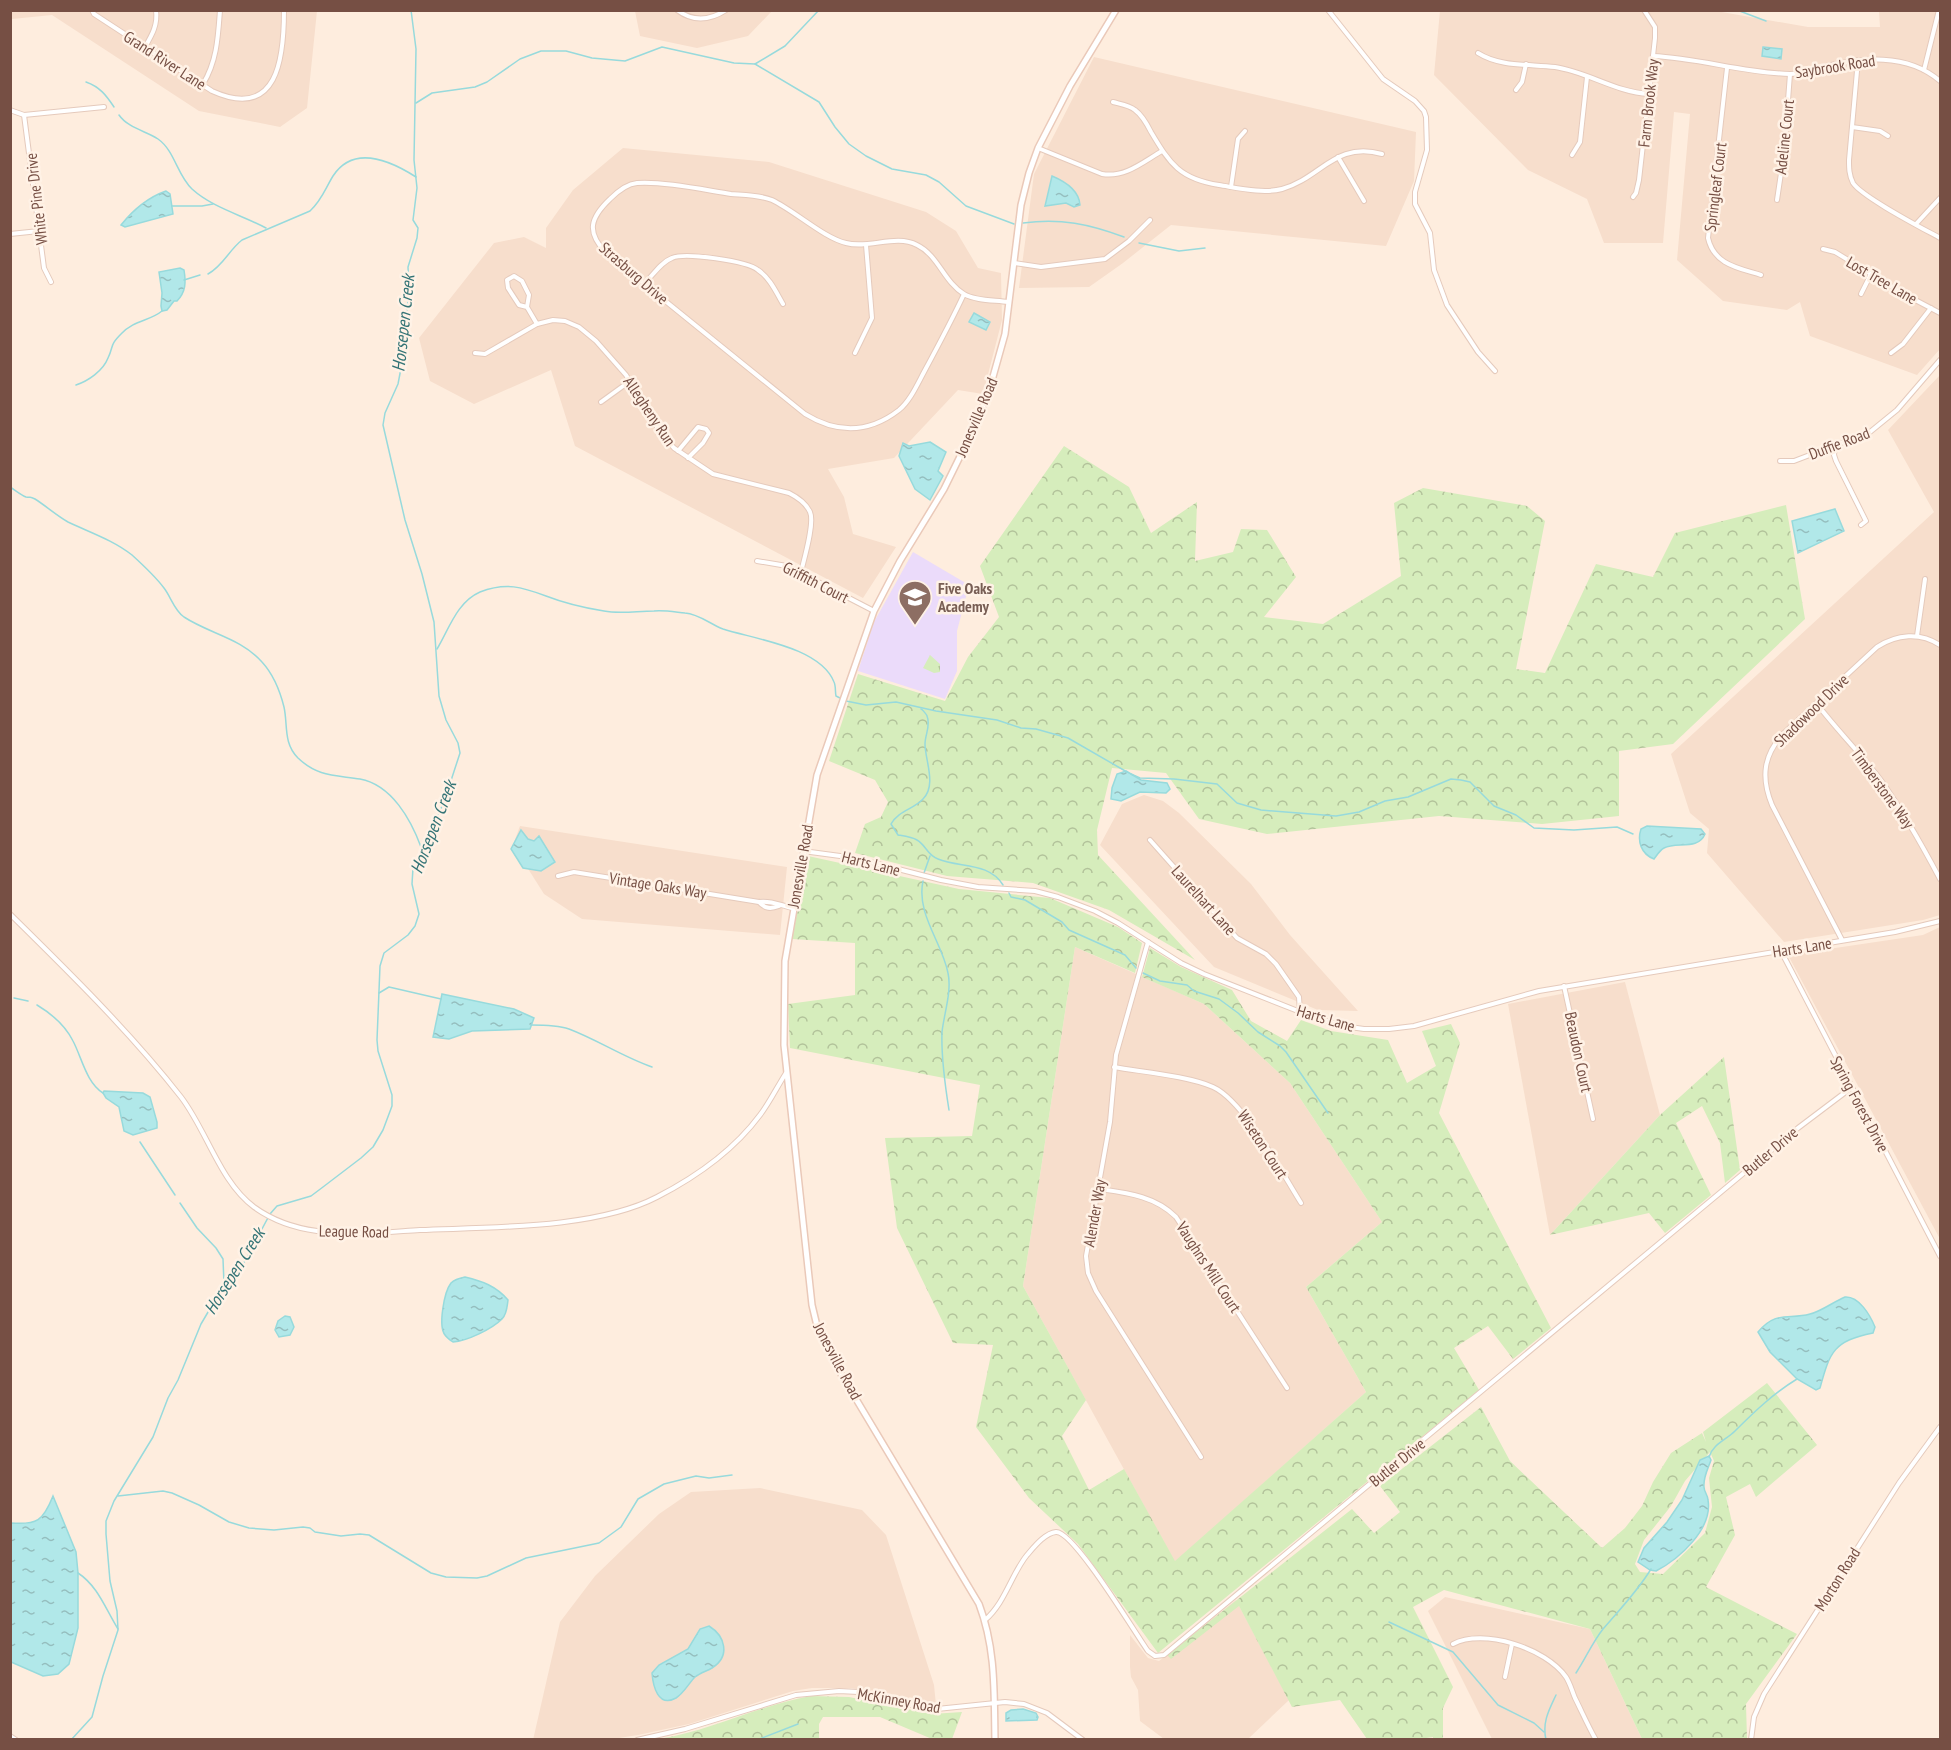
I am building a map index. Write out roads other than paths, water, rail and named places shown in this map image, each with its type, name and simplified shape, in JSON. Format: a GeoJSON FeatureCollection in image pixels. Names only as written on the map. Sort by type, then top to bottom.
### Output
{"type":"FeatureCollection","features":[{"type":"Feature","properties":{"kind":"street","name":"Grand River Lane"},"geometry":{"type":"LineString","coordinates":[[92,10],[94,14],[218,94],[230,97],[255,96],[264,92],[271,85],[280,61],[284,10]]}},
{"type":"Feature","properties":{"kind":"street"},"geometry":{"type":"LineString","coordinates":[[145,47],[155,30],[156,10]]}},
{"type":"Feature","properties":{"kind":"street"},"geometry":{"type":"LineString","coordinates":[[203,84],[215,58],[220,10]]}},
{"type":"Feature","properties":{"kind":"street"},"geometry":{"type":"LineString","coordinates":[[677,10],[687,17],[700,20],[714,17],[726,10]]}},
{"type":"Feature","properties":{"kind":"street","name":"Jonesville Road"},"geometry":{"type":"LineString","coordinates":[[995,1740],[992,1653],[985,1620],[971,1588],[838,1369],[817,1326],[806,1256],[786,1073],[783,981],[793,908],[817,775],[839,708],[874,611],[900,561],[944,489],[978,417],[1000,357],[1026,184],[1038,148],[1066,94],[1116,10]]}},
{"type":"Feature","properties":{"kind":"street"},"geometry":{"type":"LineString","coordinates":[[1328,10],[1383,79],[1415,101],[1424,111],[1427,150],[1415,192],[1415,204],[1430,233],[1434,270],[1447,305],[1478,352],[1495,371]]}},
{"type":"Feature","properties":{"kind":"street","name":"Farm Brook Way"},"geometry":{"type":"LineString","coordinates":[[1633,197],[1639,180],[1655,27],[1644,10]]}},
{"type":"Feature","properties":{"kind":"street"},"geometry":{"type":"LineString","coordinates":[[1924,70],[1939,10]]}},
{"type":"Feature","properties":{"kind":"street"},"geometry":{"type":"LineString","coordinates":[[1478,53],[1492,61],[1558,68],[1618,89],[1649,94]]}},
{"type":"Feature","properties":{"kind":"street","name":"Saybrook Road"},"geometry":{"type":"LineString","coordinates":[[1653,56],[1727,68],[1790,74],[1858,60],[1898,60],[1924,70],[1941,81]]}},
{"type":"Feature","properties":{"kind":"street"},"geometry":{"type":"LineString","coordinates":[[1858,60],[1849,171],[1854,184],[1866,195],[1941,238]]}},
{"type":"Feature","properties":{"kind":"street"},"geometry":{"type":"LineString","coordinates":[[1516,90],[1522,82],[1526,64]]}},
{"type":"Feature","properties":{"kind":"street","name":"Springleaf Court"},"geometry":{"type":"LineString","coordinates":[[1727,68],[1708,238],[1713,252],[1723,262],[1761,274]]}},
{"type":"Feature","properties":{"kind":"street","name":"Adeline Court"},"geometry":{"type":"LineString","coordinates":[[1777,200],[1784,153],[1790,74]]}},
{"type":"Feature","properties":{"kind":"street"},"geometry":{"type":"LineString","coordinates":[[1572,155],[1580,142],[1587,77]]}},
{"type":"Feature","properties":{"kind":"street"},"geometry":{"type":"LineString","coordinates":[[1113,102],[1135,110],[1149,127],[1169,161],[1184,174],[1201,182],[1264,190],[1282,189],[1300,181],[1338,157],[1362,150],[1382,153]]}},
{"type":"Feature","properties":{"kind":"street"},"geometry":{"type":"LineString","coordinates":[[10,110],[24,115],[104,107]]}},
{"type":"Feature","properties":{"kind":"street","name":"White Pine Drive"},"geometry":{"type":"LineString","coordinates":[[24,115],[44,268],[51,282]]}},
{"type":"Feature","properties":{"kind":"street"},"geometry":{"type":"LineString","coordinates":[[1852,127],[1880,131],[1888,136]]}},
{"type":"Feature","properties":{"kind":"street"},"geometry":{"type":"LineString","coordinates":[[1231,187],[1238,139],[1245,131]]}},
{"type":"Feature","properties":{"kind":"street"},"geometry":{"type":"LineString","coordinates":[[1038,148],[1094,171],[1112,175],[1126,172],[1162,151]]}},
{"type":"Feature","properties":{"kind":"street"},"geometry":{"type":"LineString","coordinates":[[1338,157],[1364,201]]}},
{"type":"Feature","properties":{"kind":"street","name":"Strasburg Drive"},"geometry":{"type":"LineString","coordinates":[[636,183],[768,198],[789,208],[836,240],[848,244],[910,242],[921,246],[934,258],[964,294],[916,387],[900,409],[875,424],[842,429],[821,424],[805,414],[645,284],[601,247],[593,229],[598,211],[626,186],[636,183]]}},
{"type":"Feature","properties":{"kind":"street"},"geometry":{"type":"LineString","coordinates":[[1916,224],[1941,198]]}},
{"type":"Feature","properties":{"kind":"street"},"geometry":{"type":"LineString","coordinates":[[1013,263],[1041,267],[1105,259],[1129,241],[1150,220]]}},
{"type":"Feature","properties":{"kind":"street"},"geometry":{"type":"LineString","coordinates":[[10,234],[39,231]]}},
{"type":"Feature","properties":{"kind":"street"},"geometry":{"type":"LineString","coordinates":[[855,353],[872,318],[866,245]]}},
{"type":"Feature","properties":{"kind":"street","name":"Lost Tree Lane"},"geometry":{"type":"LineString","coordinates":[[1823,249],[1835,252],[1941,313]]}},
{"type":"Feature","properties":{"kind":"street"},"geometry":{"type":"LineString","coordinates":[[645,284],[671,258],[681,256],[718,259],[748,264],[760,271],[783,304]]}},
{"type":"Feature","properties":{"kind":"street"},"geometry":{"type":"LineString","coordinates":[[1861,294],[1871,274]]}},
{"type":"Feature","properties":{"kind":"street"},"geometry":{"type":"LineString","coordinates":[[527,307],[519,305],[508,288],[507,280],[514,276],[522,281],[529,295],[527,307],[537,324]]}},
{"type":"Feature","properties":{"kind":"street"},"geometry":{"type":"LineString","coordinates":[[964,294],[1008,302]]}},
{"type":"Feature","properties":{"kind":"street"},"geometry":{"type":"LineString","coordinates":[[1891,353],[1903,344],[1931,308]]}},
{"type":"Feature","properties":{"kind":"street","name":"Allegheny Run"},"geometry":{"type":"LineString","coordinates":[[475,353],[485,354],[537,324],[553,320],[565,321],[579,327],[596,341],[630,381],[660,432],[678,451],[713,474],[789,493],[799,498],[810,512],[812,521],[801,572]]}},
{"type":"Feature","properties":{"kind":"street","name":"Duffie Road"},"geometry":{"type":"LineString","coordinates":[[1780,461],[1794,461],[1862,436],[1878,427],[1897,410],[1941,360]]}},
{"type":"Feature","properties":{"kind":"street"},"geometry":{"type":"LineString","coordinates":[[601,402],[630,381]]}},
{"type":"Feature","properties":{"kind":"street"},"geometry":{"type":"LineString","coordinates":[[678,451],[698,427],[706,429],[709,433],[703,443],[688,458]]}},
{"type":"Feature","properties":{"kind":"street"},"geometry":{"type":"LineString","coordinates":[[1835,446],[1836,461],[1866,520],[1861,525]]}},
{"type":"Feature","properties":{"kind":"street","name":"Griffith Court"},"geometry":{"type":"LineString","coordinates":[[757,561],[778,563],[801,572],[874,611]]}},
{"type":"Feature","properties":{"kind":"street"},"geometry":{"type":"LineString","coordinates":[[1925,579],[1917,636],[1941,645]]}},
{"type":"Feature","properties":{"kind":"street","name":"Shadowood Drive"},"geometry":{"type":"LineString","coordinates":[[1842,940],[1772,805],[1764,782],[1766,762],[1774,745],[1877,647],[1892,639],[1917,636]]}},
{"type":"Feature","properties":{"kind":"street","name":"Timberstone Way"},"geometry":{"type":"LineString","coordinates":[[1817,703],[1891,795],[1910,823],[1941,879]]}},
{"type":"Feature","properties":{"kind":"street","name":"Laurelhart Lane"},"geometry":{"type":"LineString","coordinates":[[1150,840],[1237,938],[1266,954],[1276,963],[1299,997],[1300,1012]]}},
{"type":"Feature","properties":{"kind":"street","name":"Harts Lane"},"geometry":{"type":"LineString","coordinates":[[803,851],[855,858],[924,877],[978,887],[1044,893],[1105,916],[1181,963],[1204,974],[1300,1012],[1353,1028],[1399,1028],[1564,986],[1895,932],[1941,921]]}},
{"type":"Feature","properties":{"kind":"street","name":"Vintage Oaks Way"},"geometry":{"type":"LineString","coordinates":[[558,876],[574,872],[759,902],[768,900],[780,906],[793,908]]}},
{"type":"Feature","properties":{"kind":"street","name":"Vintage Oaks Way"},"geometry":{"type":"LineString","coordinates":[[759,902],[770,909],[780,906]]}},
{"type":"Feature","properties":{"kind":"street","name":"League Road"},"geometry":{"type":"LineString","coordinates":[[10,914],[103,1009],[165,1078],[191,1110],[234,1187],[247,1202],[276,1219],[318,1231],[364,1232],[526,1225],[578,1219],[622,1210],[663,1194],[716,1159],[758,1117],[786,1073]]}},
{"type":"Feature","properties":{"kind":"street","name":"Alender Way"},"geometry":{"type":"LineString","coordinates":[[1148,942],[1143,954],[1130,1011],[1118,1044],[1110,1122],[1086,1256],[1090,1279],[1202,1457]]}},
{"type":"Feature","properties":{"kind":"street","name":"Spring Forest Drive"},"geometry":{"type":"LineString","coordinates":[[1781,951],[1941,1256]]}},
{"type":"Feature","properties":{"kind":"street","name":"Beaudon Court"},"geometry":{"type":"LineString","coordinates":[[1564,986],[1593,1119]]}},
{"type":"Feature","properties":{"kind":"street","name":"Wiseton Court"},"geometry":{"type":"LineString","coordinates":[[1114,1067],[1198,1083],[1227,1095],[1245,1115],[1301,1203]]}},
{"type":"Feature","properties":{"kind":"street","name":"Butler Drive"},"geometry":{"type":"LineString","coordinates":[[985,1620],[999,1604],[1028,1554],[1043,1539],[1054,1532],[1059,1532],[1070,1540],[1093,1570],[1148,1651],[1155,1656],[1164,1655],[1790,1135],[1851,1088]]}},
{"type":"Feature","properties":{"kind":"street","name":"Vaughns Mill Court"},"geometry":{"type":"LineString","coordinates":[[1099,1189],[1151,1199],[1176,1217],[1287,1388]]}},
{"type":"Feature","properties":{"kind":"street","name":"Morton Road"},"geometry":{"type":"LineString","coordinates":[[1751,1740],[1754,1717],[1764,1694],[1899,1483],[1941,1426]]}},
{"type":"Feature","properties":{"kind":"street"},"geometry":{"type":"LineString","coordinates":[[1453,1644],[1469,1638],[1485,1638],[1531,1650],[1548,1660],[1565,1676],[1596,1740]]}},
{"type":"Feature","properties":{"kind":"street"},"geometry":{"type":"LineString","coordinates":[[1505,1677],[1512,1644]]}},
{"type":"Feature","properties":{"kind":"street","name":"McKinney Road"},"geometry":{"type":"LineString","coordinates":[[637,1740],[685,1729],[772,1701],[811,1692],[858,1692],[937,1709],[1018,1703],[1041,1710],[1083,1740]]}},
{"type":"Feature","properties":{"kind":"street"},"geometry":{"type":"LineString","coordinates":[[10,1736],[16,1740]]}},
{"type":"Feature","properties":{"kind":"water"},"geometry":{"type":"Polygon","coordinates":[[[1763,47],[1782,49],[1781,59],[1762,56],[1763,47]]]}},
{"type":"Feature","properties":{"kind":"water"},"geometry":{"type":"Polygon","coordinates":[[[1052,176],[1066,183],[1074,191],[1080,205],[1074,207],[1066,203],[1045,206],[1052,176]]]}},
{"type":"Feature","properties":{"kind":"water"},"geometry":{"type":"Polygon","coordinates":[[[166,191],[170,194],[173,214],[125,227],[121,225],[142,205],[166,191]]]}},
{"type":"Feature","properties":{"kind":"water"},"geometry":{"type":"Polygon","coordinates":[[[180,268],[184,270],[185,287],[177,301],[174,301],[167,310],[162,311],[159,272],[180,268]]]}},
{"type":"Feature","properties":{"kind":"water"},"geometry":{"type":"Polygon","coordinates":[[[974,313],[990,322],[986,330],[969,322],[974,313]]]}},
{"type":"Feature","properties":{"kind":"water"},"geometry":{"type":"Polygon","coordinates":[[[930,442],[946,452],[938,471],[943,476],[930,500],[915,489],[899,456],[903,443],[909,446],[930,442]]]}},
{"type":"Feature","properties":{"kind":"water"},"geometry":{"type":"Polygon","coordinates":[[[1835,509],[1844,531],[1798,553],[1792,521],[1835,509]]]}},
{"type":"Feature","properties":{"kind":"water"},"geometry":{"type":"Polygon","coordinates":[[[1126,771],[1141,780],[1167,783],[1170,789],[1166,793],[1140,792],[1121,801],[1111,799],[1117,774],[1126,771]]]}},
{"type":"Feature","properties":{"kind":"water"},"geometry":{"type":"Polygon","coordinates":[[[1647,826],[1701,829],[1705,834],[1702,839],[1692,844],[1664,848],[1654,859],[1646,854],[1640,842],[1641,829],[1647,826]]]}},
{"type":"Feature","properties":{"kind":"water"},"geometry":{"type":"Polygon","coordinates":[[[521,830],[528,839],[534,841],[539,836],[555,862],[541,871],[523,868],[511,849],[521,830]]]}},
{"type":"Feature","properties":{"kind":"water"},"geometry":{"type":"Polygon","coordinates":[[[442,994],[514,1009],[534,1018],[530,1029],[472,1031],[449,1039],[433,1037],[442,994]]]}},
{"type":"Feature","properties":{"kind":"water"},"geometry":{"type":"Polygon","coordinates":[[[104,1091],[143,1093],[150,1097],[157,1128],[133,1135],[124,1131],[119,1107],[106,1098],[104,1091]]]}},
{"type":"Feature","properties":{"kind":"water"},"geometry":{"type":"Polygon","coordinates":[[[465,1277],[483,1282],[499,1291],[508,1300],[507,1308],[504,1317],[492,1327],[472,1337],[453,1342],[443,1331],[444,1301],[451,1283],[465,1277]]]}},
{"type":"Feature","properties":{"kind":"water"},"geometry":{"type":"Polygon","coordinates":[[[1845,1297],[1859,1303],[1875,1327],[1873,1333],[1850,1340],[1836,1350],[1827,1365],[1820,1388],[1816,1390],[1797,1379],[1770,1352],[1758,1332],[1777,1318],[1814,1313],[1845,1297]]]}},
{"type":"Feature","properties":{"kind":"water"},"geometry":{"type":"Polygon","coordinates":[[[285,1316],[290,1317],[294,1327],[290,1335],[279,1337],[275,1330],[278,1321],[285,1316]]]}},
{"type":"Feature","properties":{"kind":"water"},"geometry":{"type":"Polygon","coordinates":[[[1709,1456],[1711,1460],[1704,1483],[1708,1511],[1700,1532],[1675,1559],[1656,1571],[1650,1570],[1638,1562],[1644,1548],[1667,1522],[1682,1500],[1700,1460],[1709,1456]]]}},
{"type":"Feature","properties":{"kind":"water"},"geometry":{"type":"Polygon","coordinates":[[[53,1496],[76,1552],[78,1628],[69,1664],[58,1674],[43,1676],[11,1662],[11,1523],[38,1520],[46,1511],[53,1496]]]}},
{"type":"Feature","properties":{"kind":"water"},"geometry":{"type":"Polygon","coordinates":[[[709,1626],[715,1630],[722,1641],[724,1652],[722,1658],[712,1668],[695,1677],[676,1698],[665,1700],[661,1698],[655,1689],[652,1673],[659,1665],[688,1649],[700,1629],[709,1626]]]}},
{"type":"Feature","properties":{"kind":"water"},"geometry":{"type":"Polygon","coordinates":[[[1023,1709],[1036,1713],[1037,1720],[1006,1721],[1006,1713],[1023,1709]]]}},
{"type":"Feature","properties":{"kind":"waterway","name":"Horsepen Creek"},"geometry":{"type":"LineString","coordinates":[[71,1740],[92,1717],[118,1630],[117,1611],[110,1581],[106,1521],[114,1501],[153,1437],[201,1324],[224,1285],[240,1270],[270,1214],[277,1206],[311,1196],[361,1158],[373,1147],[383,1130],[392,1106],[392,1095],[378,1051],[377,1040],[380,966],[384,953],[408,935],[415,926],[419,914],[412,884],[413,868],[444,802],[460,753],[439,696],[434,622],[405,520],[383,425],[385,413],[398,384],[402,363],[409,289],[408,267],[418,228],[413,220],[417,188],[414,160],[416,49],[411,10]]}},
{"type":"Feature","properties":{"kind":"waterway"},"geometry":{"type":"LineString","coordinates":[[416,103],[432,93],[475,87],[487,82],[520,59],[541,51],[566,51],[592,58],[625,61],[662,47],[734,63],[755,64],[785,46],[819,10]]}},
{"type":"Feature","properties":{"kind":"waterway"},"geometry":{"type":"LineString","coordinates":[[1737,10],[1766,21]]}},
{"type":"Feature","properties":{"kind":"waterway"},"geometry":{"type":"LineString","coordinates":[[755,64],[819,102],[849,144],[866,156],[892,169],[926,175],[939,182],[966,206],[1014,224]]}},
{"type":"Feature","properties":{"kind":"waterway"},"geometry":{"type":"LineString","coordinates":[[86,82],[102,92],[114,107]]}},
{"type":"Feature","properties":{"kind":"waterway"},"geometry":{"type":"LineString","coordinates":[[119,115],[127,123],[164,144],[187,183],[200,196],[266,228]]}},
{"type":"Feature","properties":{"kind":"waterway"},"geometry":{"type":"LineString","coordinates":[[208,274],[218,267],[242,240],[310,211],[333,176],[351,160],[373,158],[416,177]]}},
{"type":"Feature","properties":{"kind":"waterway"},"geometry":{"type":"LineString","coordinates":[[172,206],[213,204]]}},
{"type":"Feature","properties":{"kind":"waterway"},"geometry":{"type":"LineString","coordinates":[[1023,223],[1050,221],[1075,223],[1124,237]]}},
{"type":"Feature","properties":{"kind":"waterway"},"geometry":{"type":"LineString","coordinates":[[1139,243],[1179,251],[1205,248]]}},
{"type":"Feature","properties":{"kind":"waterway"},"geometry":{"type":"LineString","coordinates":[[184,280],[200,275]]}},
{"type":"Feature","properties":{"kind":"waterway"},"geometry":{"type":"LineString","coordinates":[[76,385],[90,378],[103,367],[115,341],[126,329],[162,311]]}},
{"type":"Feature","properties":{"kind":"waterway"},"geometry":{"type":"LineString","coordinates":[[10,487],[26,497],[35,499],[68,522],[125,550],[157,579],[184,617],[245,647],[254,654],[273,677],[284,707],[288,740],[298,758],[320,772],[360,779],[382,788],[406,815],[421,847]]}},
{"type":"Feature","properties":{"kind":"waterway"},"geometry":{"type":"LineString","coordinates":[[437,649],[465,602],[480,592],[506,586],[529,590],[567,603],[604,611],[666,611],[695,615],[723,629],[801,652],[826,670],[835,684],[836,696],[842,699]]}},
{"type":"Feature","properties":{"kind":"waterway"},"geometry":{"type":"LineString","coordinates":[[846,701],[866,705],[896,702],[936,711],[997,720],[1021,728],[1036,729],[1068,738],[1127,772]]}},
{"type":"Feature","properties":{"kind":"waterway"},"geometry":{"type":"LineString","coordinates":[[921,709],[928,719],[925,750],[929,787],[923,799],[898,816],[891,824],[898,835],[917,840],[934,857],[990,872],[1003,885]]}},
{"type":"Feature","properties":{"kind":"waterway"},"geometry":{"type":"LineString","coordinates":[[1131,774],[1140,778],[1217,784],[1237,803],[1261,810],[1336,816],[1359,812],[1385,801],[1408,797],[1451,779],[1461,780],[1470,782],[1494,806],[1516,815],[1534,828],[1574,830],[1617,827],[1633,834]]}},
{"type":"Feature","properties":{"kind":"waterway"},"geometry":{"type":"LineString","coordinates":[[924,873],[930,856]]}},
{"type":"Feature","properties":{"kind":"waterway"},"geometry":{"type":"LineString","coordinates":[[923,881],[923,905],[945,962],[949,980],[942,1032],[949,1110]]}},
{"type":"Feature","properties":{"kind":"waterway"},"geometry":{"type":"LineString","coordinates":[[1009,893],[1011,897],[1025,900],[1062,922],[1069,930],[1125,955],[1136,968]]}},
{"type":"Feature","properties":{"kind":"waterway"},"geometry":{"type":"LineString","coordinates":[[1143,973],[1160,981],[1187,985],[1194,991],[1219,999],[1238,1013],[1258,1032],[1286,1052],[1328,1113]]}},
{"type":"Feature","properties":{"kind":"waterway"},"geometry":{"type":"LineString","coordinates":[[379,993],[389,987],[441,999]]}},
{"type":"Feature","properties":{"kind":"waterway"},"geometry":{"type":"LineString","coordinates":[[14,998],[28,1001]]}},
{"type":"Feature","properties":{"kind":"waterway"},"geometry":{"type":"LineString","coordinates":[[37,1005],[53,1016],[66,1030],[92,1083],[103,1093]]}},
{"type":"Feature","properties":{"kind":"waterway"},"geometry":{"type":"LineString","coordinates":[[531,1025],[569,1029],[652,1067]]}},
{"type":"Feature","properties":{"kind":"waterway"},"geometry":{"type":"LineString","coordinates":[[140,1142],[175,1195]]}},
{"type":"Feature","properties":{"kind":"waterway"},"geometry":{"type":"LineString","coordinates":[[180,1203],[223,1259],[224,1284]]}},
{"type":"Feature","properties":{"kind":"waterway"},"geometry":{"type":"LineString","coordinates":[[1709,1457],[1717,1445],[1757,1409],[1797,1379]]}},
{"type":"Feature","properties":{"kind":"waterway"},"geometry":{"type":"LineString","coordinates":[[118,1496],[163,1491],[199,1505],[229,1522],[249,1528],[274,1530],[303,1527],[315,1532],[341,1536],[369,1535],[431,1573],[446,1577],[477,1578],[487,1576],[526,1558],[599,1543],[621,1527],[638,1499],[664,1484],[696,1476],[709,1478],[732,1475]]}},
{"type":"Feature","properties":{"kind":"waterway"},"geometry":{"type":"LineString","coordinates":[[1576,1673],[1599,1634],[1651,1569]]}},
{"type":"Feature","properties":{"kind":"waterway"},"geometry":{"type":"LineString","coordinates":[[78,1573],[96,1591],[118,1629]]}},
{"type":"Feature","properties":{"kind":"waterway"},"geometry":{"type":"LineString","coordinates":[[1389,1622],[1453,1652],[1498,1705],[1534,1723],[1544,1732]]}},
{"type":"Feature","properties":{"kind":"waterway"},"geometry":{"type":"LineString","coordinates":[[1546,1740],[1546,1722],[1556,1695]]}},
{"type":"Feature","properties":{"kind":"waterway"},"geometry":{"type":"LineString","coordinates":[[757,1740],[798,1724]]}},
{"type":"Feature","properties":{"kind":"place","name":"Five Oaks Academy"},"geometry":{"type":"Point","coordinates":[915,626]}}]}
